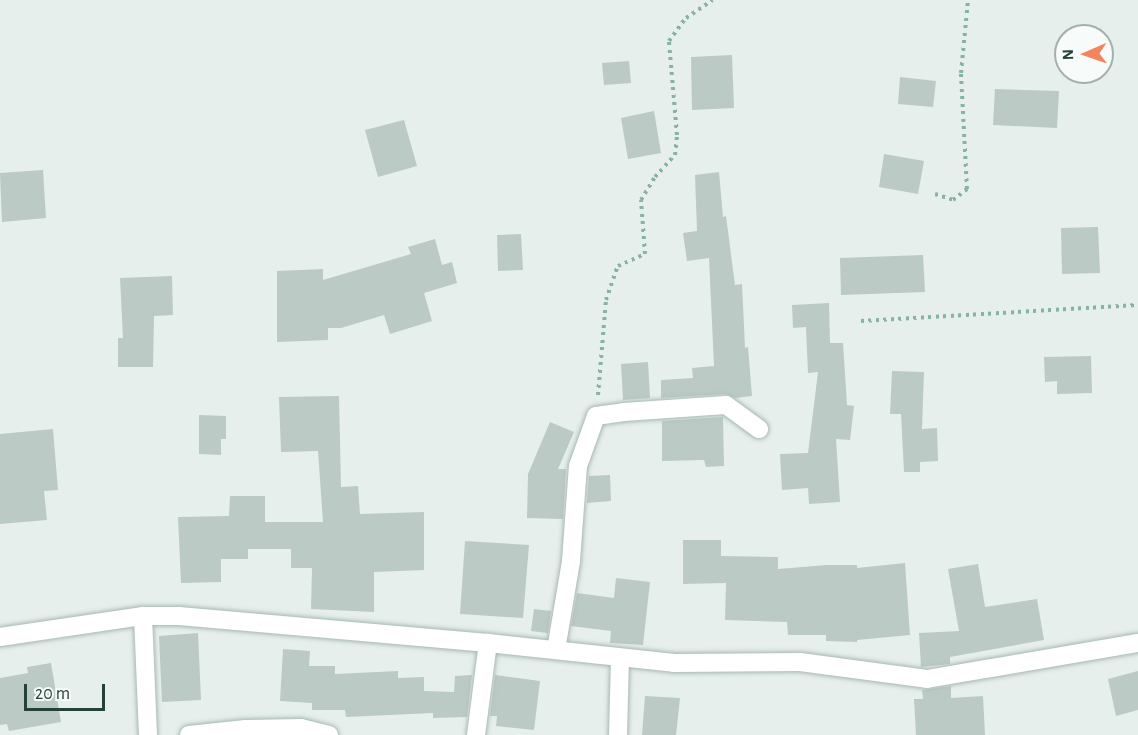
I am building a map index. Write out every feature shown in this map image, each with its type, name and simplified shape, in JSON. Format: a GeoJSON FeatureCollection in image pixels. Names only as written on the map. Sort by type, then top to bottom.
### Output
{"type":"FeatureCollection","features":[{"type":"Feature","properties":{"kind":"street"},"geometry":{"type":"LineString","coordinates":[[556,650],[571,561],[578,466],[596,416],[726,405],[759,429]]}},
{"type":"Feature","properties":{"kind":"street"},"geometry":{"type":"LineString","coordinates":[[143,616],[148,735]]}},
{"type":"Feature","properties":{"kind":"street"},"geometry":{"type":"LineString","coordinates":[[0,637],[143,616],[179,616],[488,643],[674,663],[800,662],[927,679],[1138,643]]}},
{"type":"Feature","properties":{"kind":"street"},"geometry":{"type":"LineString","coordinates":[[476,735],[488,643]]}},
{"type":"Feature","properties":{"kind":"street"},"geometry":{"type":"LineString","coordinates":[[618,735],[620,658]]}},
{"type":"Feature","properties":{"kind":"street"},"geometry":{"type":"LineString","coordinates":[[189,735],[246,729],[301,728],[329,735]]}},
{"type":"Feature","properties":{"kind":"path"},"geometry":{"type":"LineString","coordinates":[[596,416],[606,300],[618,266],[645,254],[641,200],[655,177],[675,155],[676,135],[669,41],[686,18],[712,0]]}},
{"type":"Feature","properties":{"kind":"path"},"geometry":{"type":"LineString","coordinates":[[935,194],[953,200],[968,189],[961,73],[968,0]]}},
{"type":"Feature","properties":{"kind":"path"},"geometry":{"type":"LineString","coordinates":[[861,321],[1138,305]]}},
{"type":"Feature","properties":{"kind":"building"},"geometry":{"type":"Polygon","coordinates":[[[732,55],[734,108],[692,110],[691,57],[732,55]]]}},
{"type":"Feature","properties":{"kind":"building"},"geometry":{"type":"Polygon","coordinates":[[[629,61],[631,83],[604,85],[602,63],[629,61]]]}},
{"type":"Feature","properties":{"kind":"building"},"geometry":{"type":"Polygon","coordinates":[[[900,77],[936,81],[933,107],[898,104],[900,77]]]}},
{"type":"Feature","properties":{"kind":"building"},"geometry":{"type":"Polygon","coordinates":[[[995,89],[1059,91],[1057,128],[993,125],[995,89]]]}},
{"type":"Feature","properties":{"kind":"building"},"geometry":{"type":"Polygon","coordinates":[[[654,111],[661,153],[628,159],[621,118],[654,111]]]}},
{"type":"Feature","properties":{"kind":"building"},"geometry":{"type":"Polygon","coordinates":[[[404,120],[417,166],[378,177],[365,130],[404,120]]]}},
{"type":"Feature","properties":{"kind":"building"},"geometry":{"type":"Polygon","coordinates":[[[884,154],[924,161],[918,194],[879,187],[884,154]]]}},
{"type":"Feature","properties":{"kind":"building"},"geometry":{"type":"Polygon","coordinates":[[[43,170],[46,218],[2,222],[0,173],[43,170]]]}},
{"type":"Feature","properties":{"kind":"building"},"geometry":{"type":"Polygon","coordinates":[[[719,172],[723,217],[726,216],[735,285],[742,284],[745,348],[748,347],[752,396],[735,398],[725,394],[661,398],[661,380],[693,378],[692,368],[714,366],[709,258],[687,261],[683,233],[697,231],[695,175],[719,172]]]}},
{"type":"Feature","properties":{"kind":"building"},"geometry":{"type":"Polygon","coordinates":[[[1098,227],[1100,273],[1062,274],[1061,228],[1098,227]]]}},
{"type":"Feature","properties":{"kind":"building"},"geometry":{"type":"Polygon","coordinates":[[[521,234],[523,270],[498,271],[497,235],[521,234]]]}},
{"type":"Feature","properties":{"kind":"building"},"geometry":{"type":"Polygon","coordinates":[[[435,239],[442,265],[452,262],[457,283],[424,293],[432,321],[390,334],[384,315],[341,328],[328,328],[328,340],[277,342],[277,271],[323,269],[323,280],[411,254],[408,247],[435,239]]]}},
{"type":"Feature","properties":{"kind":"building"},"geometry":{"type":"Polygon","coordinates":[[[923,255],[925,292],[841,295],[840,258],[923,255]]]}},
{"type":"Feature","properties":{"kind":"building"},"geometry":{"type":"Polygon","coordinates":[[[172,276],[173,315],[154,316],[153,367],[118,367],[118,338],[123,338],[120,278],[172,276]]]}},
{"type":"Feature","properties":{"kind":"building"},"geometry":{"type":"Polygon","coordinates":[[[829,303],[830,343],[843,343],[847,405],[854,406],[850,440],[836,439],[840,502],[809,504],[808,488],[782,490],[780,454],[808,453],[818,372],[808,373],[806,327],[793,328],[792,305],[829,303]]]}},
{"type":"Feature","properties":{"kind":"building"},"geometry":{"type":"Polygon","coordinates":[[[1091,356],[1092,393],[1057,394],[1057,381],[1045,382],[1044,357],[1091,356]]]}},
{"type":"Feature","properties":{"kind":"building"},"geometry":{"type":"Polygon","coordinates":[[[648,362],[650,398],[623,400],[621,364],[648,362]]]}},
{"type":"Feature","properties":{"kind":"building"},"geometry":{"type":"Polygon","coordinates":[[[892,371],[924,372],[922,429],[937,428],[938,461],[920,462],[920,472],[904,472],[901,414],[890,414],[892,371]]]}},
{"type":"Feature","properties":{"kind":"building"},"geometry":{"type":"Polygon","coordinates":[[[339,396],[341,487],[358,486],[360,514],[424,512],[424,570],[374,572],[374,612],[311,609],[312,568],[291,568],[291,549],[248,549],[248,559],[221,559],[221,582],[181,583],[178,517],[229,516],[230,496],[265,496],[265,522],[323,522],[318,451],[281,452],[279,397],[339,396]]]}},
{"type":"Feature","properties":{"kind":"building"},"geometry":{"type":"Polygon","coordinates":[[[199,415],[226,416],[226,439],[221,439],[221,455],[199,454],[199,415]]]}},
{"type":"Feature","properties":{"kind":"building"},"geometry":{"type":"Polygon","coordinates":[[[723,417],[724,466],[706,467],[704,460],[662,461],[662,421],[723,417]]]}},
{"type":"Feature","properties":{"kind":"building"},"geometry":{"type":"Polygon","coordinates":[[[550,422],[574,432],[558,469],[566,469],[563,519],[527,518],[528,474],[550,422]]]}},
{"type":"Feature","properties":{"kind":"building"},"geometry":{"type":"Polygon","coordinates":[[[53,429],[58,490],[44,491],[47,520],[0,524],[0,434],[53,429]]]}},
{"type":"Feature","properties":{"kind":"building"},"geometry":{"type":"Polygon","coordinates":[[[610,475],[611,501],[587,503],[589,476],[610,475]]]}},
{"type":"Feature","properties":{"kind":"building"},"geometry":{"type":"Polygon","coordinates":[[[683,540],[721,540],[721,556],[778,557],[778,569],[827,565],[857,565],[857,568],[905,563],[910,635],[857,640],[857,642],[826,641],[826,635],[788,635],[787,622],[725,620],[726,583],[683,584],[683,540]]]}},
{"type":"Feature","properties":{"kind":"building"},"geometry":{"type":"Polygon","coordinates":[[[465,541],[529,545],[523,618],[460,614],[465,541]]]}},
{"type":"Feature","properties":{"kind":"building"},"geometry":{"type":"Polygon","coordinates":[[[978,564],[985,607],[1037,599],[1044,640],[950,657],[950,664],[921,667],[919,633],[959,631],[948,569],[978,564]]]}},
{"type":"Feature","properties":{"kind":"building"},"geometry":{"type":"Polygon","coordinates":[[[616,578],[650,582],[643,645],[610,643],[611,631],[571,626],[577,593],[614,598],[616,578]]]}},
{"type":"Feature","properties":{"kind":"building"},"geometry":{"type":"Polygon","coordinates":[[[534,609],[551,611],[548,633],[531,631],[534,609]]]}},
{"type":"Feature","properties":{"kind":"building"},"geometry":{"type":"Polygon","coordinates":[[[198,633],[201,700],[162,702],[159,636],[198,633]]]}},
{"type":"Feature","properties":{"kind":"building"},"geometry":{"type":"Polygon","coordinates":[[[283,649],[310,651],[309,666],[335,666],[335,674],[398,671],[398,678],[424,677],[424,691],[454,692],[455,676],[472,675],[467,717],[433,718],[433,713],[346,717],[345,710],[312,710],[312,703],[280,701],[283,649]]]}},
{"type":"Feature","properties":{"kind":"building"},"geometry":{"type":"Polygon","coordinates":[[[51,663],[61,722],[9,731],[7,724],[0,725],[0,678],[28,673],[27,667],[51,663]]]}},
{"type":"Feature","properties":{"kind":"building"},"geometry":{"type":"Polygon","coordinates":[[[1138,671],[1138,710],[1116,716],[1108,679],[1138,671]]]}},
{"type":"Feature","properties":{"kind":"building"},"geometry":{"type":"Polygon","coordinates":[[[495,675],[540,681],[534,730],[496,726],[497,716],[490,716],[495,675]]]}},
{"type":"Feature","properties":{"kind":"building"},"geometry":{"type":"Polygon","coordinates":[[[951,686],[951,698],[983,696],[985,735],[916,735],[914,699],[923,699],[922,690],[951,686]]]}},
{"type":"Feature","properties":{"kind":"building"},"geometry":{"type":"Polygon","coordinates":[[[645,696],[680,698],[676,735],[642,735],[645,696]]]}}]}
